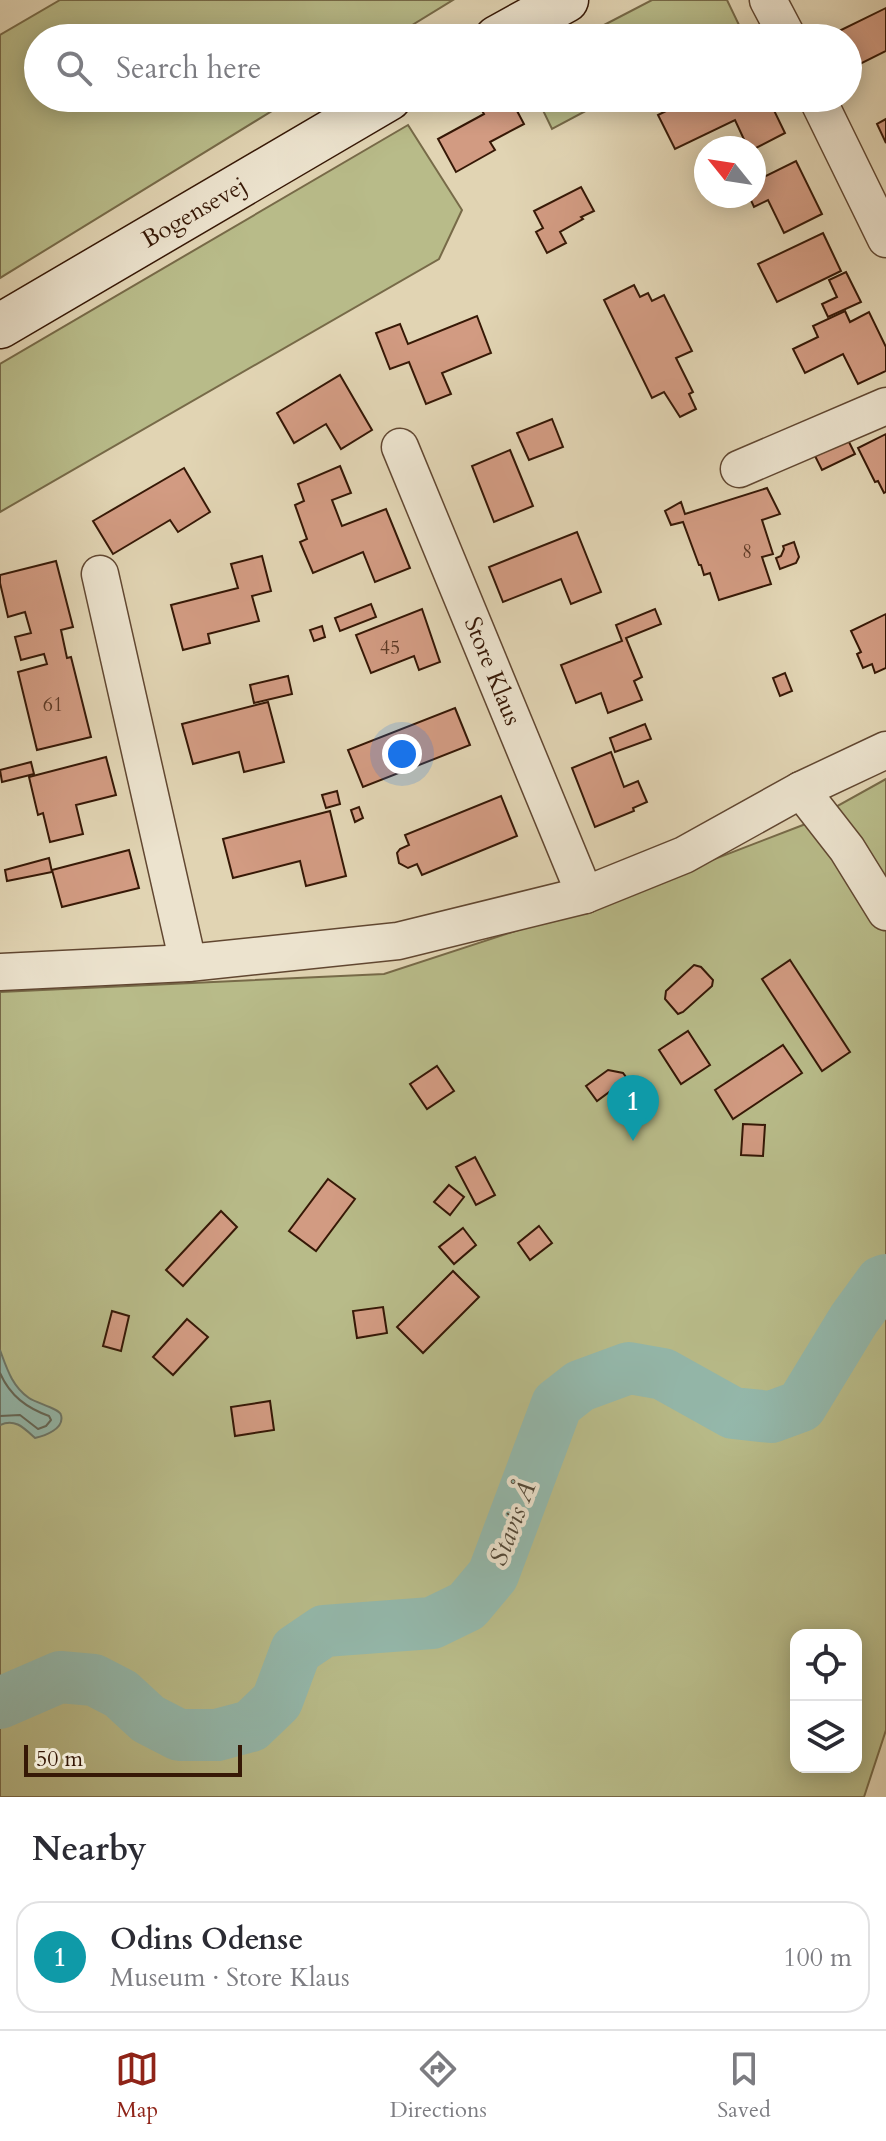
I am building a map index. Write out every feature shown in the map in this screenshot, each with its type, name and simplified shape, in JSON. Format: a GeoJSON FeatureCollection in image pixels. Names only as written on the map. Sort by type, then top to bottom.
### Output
{"type":"FeatureCollection","features":[{"type":"Feature","properties":{"kind":"main road"},"geometry":{"type":"LineString","coordinates":[[522,24],[566,0]]}},
{"type":"Feature","properties":{"kind":"main road","name":"Bogensevej"},"geometry":{"type":"LineString","coordinates":[[0,326],[365,112]]}},
{"type":"Feature","properties":{"kind":"street"},"geometry":{"type":"LineString","coordinates":[[768,0],[781,24]]}},
{"type":"Feature","properties":{"kind":"street"},"geometry":{"type":"LineString","coordinates":[[824,112],[886,239]]}},
{"type":"Feature","properties":{"kind":"street"},"geometry":{"type":"LineString","coordinates":[[739,469],[886,406]]}},
{"type":"Feature","properties":{"kind":"street","name":"Store Klaus"},"geometry":{"type":"LineString","coordinates":[[400,447],[585,895]]}},
{"type":"Feature","properties":{"kind":"street"},"geometry":{"type":"LineString","coordinates":[[100,574],[188,963]]}},
{"type":"Feature","properties":{"kind":"street"},"geometry":{"type":"LineString","coordinates":[[0,972],[188,963],[398,941],[585,895],[684,855],[801,790],[886,750]]}},
{"type":"Feature","properties":{"kind":"street"},"geometry":{"type":"LineString","coordinates":[[801,790],[847,849],[886,912]]}},
{"type":"Feature","properties":{"kind":"green space"},"geometry":{"type":"Polygon","coordinates":[[[60,0],[453,0],[414,24],[24,24],[24,112],[270,112],[0,278],[0,35],[60,0]]]}},
{"type":"Feature","properties":{"kind":"green space"},"geometry":{"type":"Polygon","coordinates":[[[652,0],[727,0],[739,24],[606,24],[652,0]]]}},
{"type":"Feature","properties":{"kind":"green space"},"geometry":{"type":"Polygon","coordinates":[[[544,112],[584,112],[552,129],[544,112]]]}},
{"type":"Feature","properties":{"kind":"green space"},"geometry":{"type":"Polygon","coordinates":[[[408,125],[462,210],[439,259],[0,512],[0,364],[408,125]]]}},
{"type":"Feature","properties":{"kind":"green space"},"geometry":{"type":"Polygon","coordinates":[[[886,779],[886,1730],[864,1797],[0,1797],[0,992],[384,974],[598,904],[803,825],[886,779]]]}},
{"type":"Feature","properties":{"kind":"water"},"geometry":{"type":"Polygon","coordinates":[[[0,1350],[18,1388],[32,1400],[60,1413],[60,1424],[53,1431],[35,1438],[15,1423],[0,1425],[0,1350]]]}},
{"type":"Feature","properties":{"kind":"building"},"geometry":{"type":"Polygon","coordinates":[[[886,8],[886,51],[862,63],[862,24],[853,24],[886,8]]]}},
{"type":"Feature","properties":{"kind":"building"},"geometry":{"type":"Polygon","coordinates":[[[518,112],[524,124],[490,142],[495,150],[456,172],[438,139],[484,114],[518,112]]]}},
{"type":"Feature","properties":{"kind":"building"},"geometry":{"type":"Polygon","coordinates":[[[664,112],[775,112],[785,133],[766,143],[766,136],[742,136],[735,120],[702,136],[694,136],[694,140],[675,149],[658,115],[664,112]]]}},
{"type":"Feature","properties":{"kind":"building"},"geometry":{"type":"Polygon","coordinates":[[[886,119],[886,143],[877,124],[886,119]]]}},
{"type":"Feature","properties":{"kind":"building"},"geometry":{"type":"Polygon","coordinates":[[[796,161],[822,214],[784,233],[768,200],[766,176],[796,161]]]}},
{"type":"Feature","properties":{"kind":"building"},"geometry":{"type":"Polygon","coordinates":[[[581,187],[594,211],[560,232],[566,243],[547,253],[536,232],[543,228],[534,211],[581,187]]]}},
{"type":"Feature","properties":{"kind":"building"},"geometry":{"type":"Polygon","coordinates":[[[823,233],[841,271],[777,302],[758,264],[823,233]]]}},
{"type":"Feature","properties":{"kind":"building"},"geometry":{"type":"Polygon","coordinates":[[[846,272],[861,302],[828,317],[822,304],[837,297],[829,280],[846,272]]]}},
{"type":"Feature","properties":{"kind":"building"},"geometry":{"type":"Polygon","coordinates":[[[634,285],[640,297],[648,293],[652,301],[664,295],[692,351],[676,358],[693,392],[689,394],[696,409],[680,417],[664,392],[652,398],[604,300],[634,285]]]}},
{"type":"Feature","properties":{"kind":"building"},"geometry":{"type":"Polygon","coordinates":[[[845,311],[850,322],[869,312],[886,347],[886,371],[858,384],[843,354],[805,373],[793,349],[818,337],[813,326],[845,311]]]}},
{"type":"Feature","properties":{"kind":"building"},"geometry":{"type":"Polygon","coordinates":[[[477,316],[491,353],[442,373],[451,394],[426,404],[409,362],[390,369],[376,333],[400,324],[408,344],[477,316]]]}},
{"type":"Feature","properties":{"kind":"building"},"geometry":{"type":"Polygon","coordinates":[[[340,375],[372,430],[341,449],[326,424],[294,443],[277,413],[340,375]]]}},
{"type":"Feature","properties":{"kind":"building"},"geometry":{"type":"Polygon","coordinates":[[[552,419],[563,447],[529,460],[517,433],[552,419]]]}},
{"type":"Feature","properties":{"kind":"building"},"geometry":{"type":"Polygon","coordinates":[[[886,434],[886,492],[884,493],[858,448],[886,434]]]}},
{"type":"Feature","properties":{"kind":"building"},"geometry":{"type":"Polygon","coordinates":[[[846,436],[855,454],[822,470],[813,452],[846,436]]]}},
{"type":"Feature","properties":{"kind":"building"},"geometry":{"type":"Polygon","coordinates":[[[510,450],[533,506],[494,522],[472,466],[510,450]]]}},
{"type":"Feature","properties":{"kind":"building"},"geometry":{"type":"Polygon","coordinates":[[[340,466],[351,493],[332,500],[342,526],[386,509],[410,568],[375,582],[363,552],[313,573],[300,542],[307,539],[295,505],[304,501],[298,484],[340,466]]]}},
{"type":"Feature","properties":{"kind":"building"},"geometry":{"type":"Polygon","coordinates":[[[184,468],[210,512],[178,532],[170,520],[113,554],[93,521],[184,468]]]}},
{"type":"Feature","properties":{"kind":"building"},"geometry":{"type":"Polygon","coordinates":[[[767,488],[780,514],[762,520],[773,554],[762,557],[771,584],[719,600],[710,573],[704,575],[699,565],[683,522],[671,525],[665,511],[681,502],[685,514],[767,488]]]}},
{"type":"Feature","properties":{"kind":"building"},"geometry":{"type":"Polygon","coordinates":[[[577,532],[601,592],[571,604],[561,579],[503,602],[489,567],[577,532]]]}},
{"type":"Feature","properties":{"kind":"building"},"geometry":{"type":"Polygon","coordinates":[[[794,542],[799,557],[796,563],[780,569],[776,558],[781,556],[783,546],[794,542]]]}},
{"type":"Feature","properties":{"kind":"building"},"geometry":{"type":"Polygon","coordinates":[[[262,556],[271,591],[252,596],[259,621],[208,634],[210,643],[183,650],[171,605],[238,588],[231,564],[262,556]]]}},
{"type":"Feature","properties":{"kind":"building"},"geometry":{"type":"Polygon","coordinates":[[[56,561],[73,627],[61,630],[91,737],[37,750],[18,672],[47,664],[44,654],[21,660],[15,637],[31,633],[25,612],[8,617],[0,575],[56,561]]]}},
{"type":"Feature","properties":{"kind":"building"},"geometry":{"type":"Polygon","coordinates":[[[371,604],[376,617],[340,631],[335,618],[371,604]]]}},
{"type":"Feature","properties":{"kind":"building"},"geometry":{"type":"Polygon","coordinates":[[[422,609],[440,662],[419,670],[414,656],[371,673],[356,635],[422,609]]]}},
{"type":"Feature","properties":{"kind":"building"},"geometry":{"type":"Polygon","coordinates":[[[655,609],[661,624],[626,638],[642,677],[634,681],[642,700],[608,713],[601,693],[576,703],[561,665],[622,641],[616,625],[655,609]]]}},
{"type":"Feature","properties":{"kind":"building"},"geometry":{"type":"Polygon","coordinates":[[[886,614],[886,668],[875,673],[872,664],[863,668],[857,654],[861,652],[851,631],[886,614]]]}},
{"type":"Feature","properties":{"kind":"building"},"geometry":{"type":"Polygon","coordinates":[[[322,626],[325,637],[314,641],[310,630],[322,626]]]}},
{"type":"Feature","properties":{"kind":"building"},"geometry":{"type":"Polygon","coordinates":[[[785,673],[792,691],[780,696],[773,678],[785,673]]]}},
{"type":"Feature","properties":{"kind":"building"},"geometry":{"type":"Polygon","coordinates":[[[288,676],[292,694],[254,703],[250,685],[288,676]]]}},
{"type":"Feature","properties":{"kind":"building"},"geometry":{"type":"Polygon","coordinates":[[[268,702],[284,762],[244,772],[239,752],[193,764],[182,724],[268,702]]]}},
{"type":"Feature","properties":{"kind":"building"},"geometry":{"type":"Polygon","coordinates":[[[455,708],[470,745],[363,787],[348,750],[455,708]]]}},
{"type":"Feature","properties":{"kind":"building"},"geometry":{"type":"Polygon","coordinates":[[[645,724],[651,739],[615,752],[610,738],[645,724]]]}},
{"type":"Feature","properties":{"kind":"building"},"geometry":{"type":"Polygon","coordinates":[[[611,752],[624,787],[638,781],[647,802],[633,808],[634,811],[595,827],[572,768],[611,752]]]}},
{"type":"Feature","properties":{"kind":"building"},"geometry":{"type":"Polygon","coordinates":[[[106,757],[116,795],[76,805],[83,834],[50,842],[43,813],[38,815],[29,777],[106,757]]]}},
{"type":"Feature","properties":{"kind":"building"},"geometry":{"type":"Polygon","coordinates":[[[31,762],[34,774],[2,782],[0,770],[31,762]]]}},
{"type":"Feature","properties":{"kind":"building"},"geometry":{"type":"Polygon","coordinates":[[[337,791],[340,804],[326,808],[322,795],[337,791]]]}},
{"type":"Feature","properties":{"kind":"building"},"geometry":{"type":"Polygon","coordinates":[[[501,796],[517,836],[422,875],[417,864],[408,868],[399,863],[397,853],[409,845],[405,835],[501,796]]]}},
{"type":"Feature","properties":{"kind":"building"},"geometry":{"type":"Polygon","coordinates":[[[359,807],[363,818],[355,822],[351,810],[359,807]]]}},
{"type":"Feature","properties":{"kind":"building"},"geometry":{"type":"Polygon","coordinates":[[[330,811],[346,876],[306,886],[300,861],[233,878],[223,839],[330,811]]]}},
{"type":"Feature","properties":{"kind":"building"},"geometry":{"type":"Polygon","coordinates":[[[129,850],[139,888],[62,907],[52,870],[129,850]]]}},
{"type":"Feature","properties":{"kind":"building"},"geometry":{"type":"Polygon","coordinates":[[[49,858],[52,872],[7,881],[5,870],[49,858]]]}},
{"type":"Feature","properties":{"kind":"building"},"geometry":{"type":"Polygon","coordinates":[[[790,960],[850,1052],[822,1071],[762,979],[790,960]]]}},
{"type":"Feature","properties":{"kind":"building"},"geometry":{"type":"Polygon","coordinates":[[[694,965],[701,967],[713,980],[712,986],[678,1014],[665,999],[666,991],[694,965]]]}},
{"type":"Feature","properties":{"kind":"building"},"geometry":{"type":"Polygon","coordinates":[[[688,1031],[710,1065],[681,1084],[659,1050],[688,1031]]]}},
{"type":"Feature","properties":{"kind":"building"},"geometry":{"type":"Polygon","coordinates":[[[783,1045],[802,1073],[733,1119],[715,1090],[783,1045]]]}},
{"type":"Feature","properties":{"kind":"building"},"geometry":{"type":"Polygon","coordinates":[[[437,1066],[454,1091],[427,1109],[410,1084],[437,1066]]]}},
{"type":"Feature","properties":{"kind":"building"},"geometry":{"type":"Polygon","coordinates":[[[608,1070],[623,1073],[648,1107],[632,1118],[612,1090],[597,1101],[586,1086],[608,1070]]]}},
{"type":"Feature","properties":{"kind":"building"},"geometry":{"type":"Polygon","coordinates":[[[743,1124],[765,1125],[763,1156],[741,1155],[743,1124]]]}},
{"type":"Feature","properties":{"kind":"building"},"geometry":{"type":"Polygon","coordinates":[[[475,1157],[495,1195],[476,1205],[456,1167],[475,1157]]]}},
{"type":"Feature","properties":{"kind":"building"},"geometry":{"type":"Polygon","coordinates":[[[328,1179],[355,1199],[316,1251],[289,1231],[328,1179]]]}},
{"type":"Feature","properties":{"kind":"building"},"geometry":{"type":"Polygon","coordinates":[[[449,1185],[464,1197],[450,1215],[434,1202],[449,1185]]]}},
{"type":"Feature","properties":{"kind":"building"},"geometry":{"type":"Polygon","coordinates":[[[221,1211],[237,1227],[183,1286],[166,1270],[221,1211]]]}},
{"type":"Feature","properties":{"kind":"building"},"geometry":{"type":"Polygon","coordinates":[[[539,1226],[552,1243],[530,1260],[518,1243],[539,1226]]]}},
{"type":"Feature","properties":{"kind":"building"},"geometry":{"type":"Polygon","coordinates":[[[463,1228],[476,1245],[454,1264],[439,1247],[463,1228]]]}},
{"type":"Feature","properties":{"kind":"building"},"geometry":{"type":"Polygon","coordinates":[[[453,1271],[479,1297],[423,1353],[397,1327],[453,1271]]]}},
{"type":"Feature","properties":{"kind":"building"},"geometry":{"type":"Polygon","coordinates":[[[383,1307],[387,1333],[357,1338],[353,1311],[383,1307]]]}},
{"type":"Feature","properties":{"kind":"building"},"geometry":{"type":"Polygon","coordinates":[[[112,1311],[129,1316],[121,1351],[103,1346],[112,1311]]]}},
{"type":"Feature","properties":{"kind":"building"},"geometry":{"type":"Polygon","coordinates":[[[187,1319],[208,1337],[173,1375],[153,1357],[187,1319]]]}},
{"type":"Feature","properties":{"kind":"building"},"geometry":{"type":"Polygon","coordinates":[[[270,1401],[274,1430],[235,1436],[231,1407],[270,1401]]]}},
{"type":"Feature","properties":{"kind":"waterway","name":"Stavis Å"},"geometry":{"type":"LineString","coordinates":[[0,1703],[60,1677],[94,1680],[121,1694],[148,1719],[179,1735],[217,1735],[251,1726],[277,1701],[296,1650],[324,1631],[432,1623],[467,1606],[493,1575],[557,1404],[580,1386],[629,1368],[663,1374],[733,1413],[771,1417],[801,1406],[854,1319],[881,1282],[886,1280]]}},
{"type":"Feature","properties":{"kind":"place","name":"Odins Odense"},"geometry":{"type":"Point","coordinates":[633,1141]}}]}
